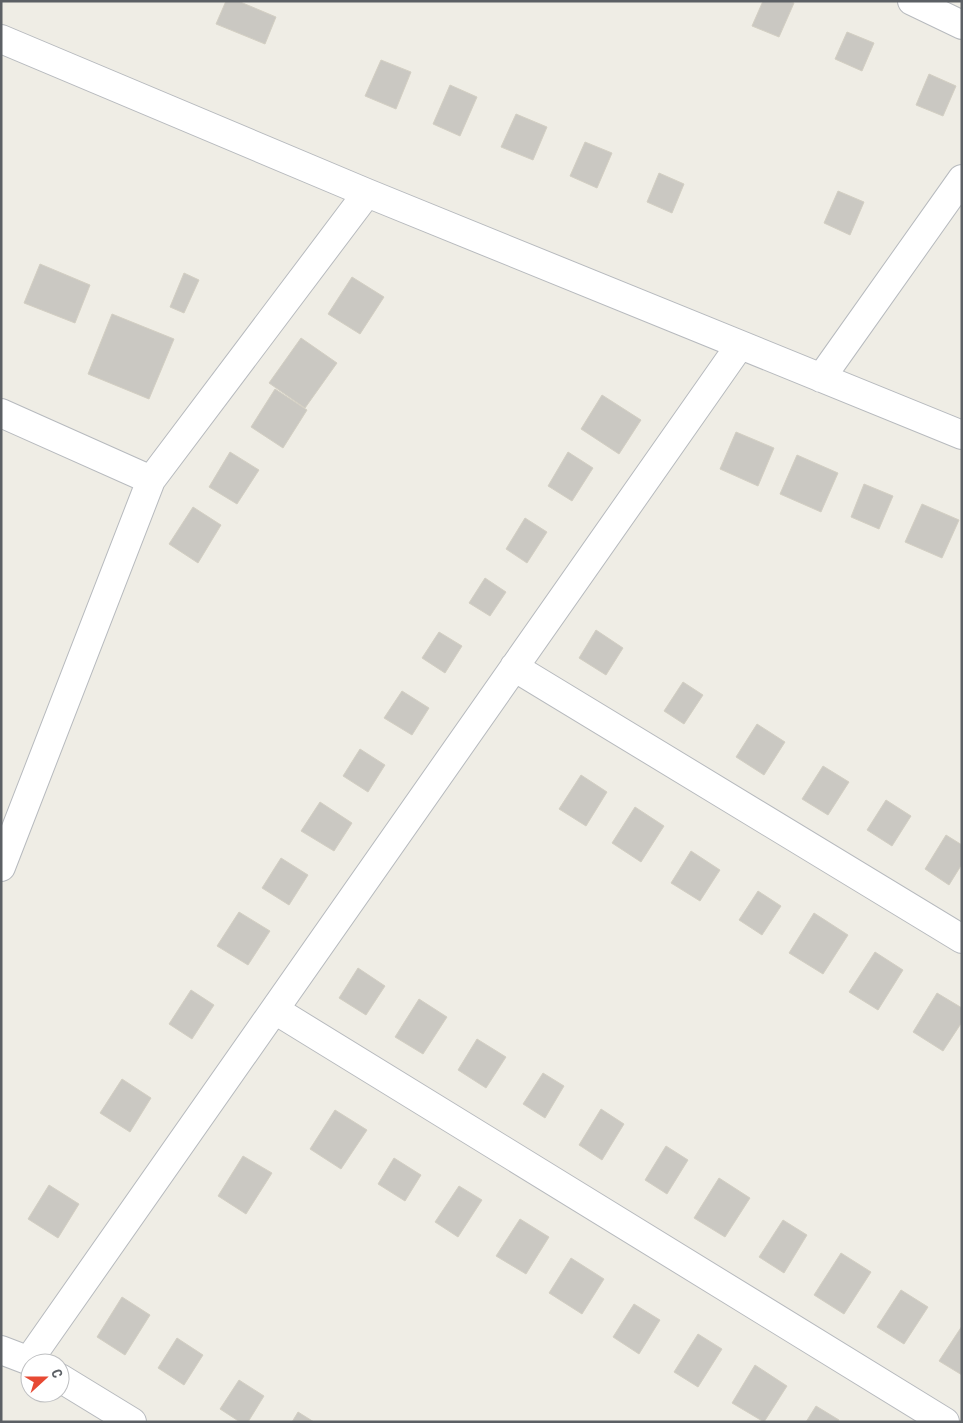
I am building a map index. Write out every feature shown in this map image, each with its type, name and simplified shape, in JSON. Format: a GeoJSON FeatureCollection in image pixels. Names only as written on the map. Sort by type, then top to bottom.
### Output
{"type":"FeatureCollection","features":[{"type":"Feature","properties":{"kind":"street"},"geometry":{"type":"LineString","coordinates":[[912,1],[962,25]]}},
{"type":"Feature","properties":{"kind":"street"},"geometry":{"type":"LineString","coordinates":[[1,39],[367,194],[962,435]]}},
{"type":"Feature","properties":{"kind":"street"},"geometry":{"type":"LineString","coordinates":[[821,378],[962,179]]}},
{"type":"Feature","properties":{"kind":"street"},"geometry":{"type":"LineString","coordinates":[[1,867],[151,480],[367,194]]}},
{"type":"Feature","properties":{"kind":"street"},"geometry":{"type":"LineString","coordinates":[[38,1353],[740,345]]}},
{"type":"Feature","properties":{"kind":"street"},"geometry":{"type":"LineString","coordinates":[[1,413],[151,480]]}},
{"type":"Feature","properties":{"kind":"street"},"geometry":{"type":"LineString","coordinates":[[514,667],[962,939]]}},
{"type":"Feature","properties":{"kind":"street"},"geometry":{"type":"LineString","coordinates":[[275,1010],[945,1422]]}},
{"type":"Feature","properties":{"kind":"street"},"geometry":{"type":"LineString","coordinates":[[1,1350],[20,1357]]}},
{"type":"Feature","properties":{"kind":"street"},"geometry":{"type":"LineString","coordinates":[[70,1384],[132,1422]]}},
{"type":"Feature","properties":{"kind":"building"},"geometry":{"type":"Polygon","coordinates":[[[226,1],[238,1],[276,17],[265,44],[216,24],[226,1]]]}},
{"type":"Feature","properties":{"kind":"building"},"geometry":{"type":"Polygon","coordinates":[[[763,1],[789,1],[794,3],[779,37],[752,26],[763,1]]]}},
{"type":"Feature","properties":{"kind":"building"},"geometry":{"type":"Polygon","coordinates":[[[847,32],[874,43],[862,71],[835,59],[847,32]]]}},
{"type":"Feature","properties":{"kind":"building"},"geometry":{"type":"Polygon","coordinates":[[[381,60],[411,72],[396,109],[365,96],[381,60]]]}},
{"type":"Feature","properties":{"kind":"building"},"geometry":{"type":"Polygon","coordinates":[[[929,74],[956,86],[943,116],[916,105],[929,74]]]}},
{"type":"Feature","properties":{"kind":"building"},"geometry":{"type":"Polygon","coordinates":[[[450,85],[477,97],[460,136],[433,124],[450,85]]]}},
{"type":"Feature","properties":{"kind":"building"},"geometry":{"type":"Polygon","coordinates":[[[516,114],[547,127],[533,160],[501,147],[516,114]]]}},
{"type":"Feature","properties":{"kind":"building"},"geometry":{"type":"Polygon","coordinates":[[[585,142],[612,153],[597,188],[570,176],[585,142]]]}},
{"type":"Feature","properties":{"kind":"building"},"geometry":{"type":"Polygon","coordinates":[[[659,173],[684,184],[672,213],[647,202],[659,173]]]}},
{"type":"Feature","properties":{"kind":"building"},"geometry":{"type":"Polygon","coordinates":[[[838,191],[864,202],[850,235],[824,223],[838,191]]]}},
{"type":"Feature","properties":{"kind":"building"},"geometry":{"type":"Polygon","coordinates":[[[40,264],[90,285],[75,323],[24,303],[40,264]]]}},
{"type":"Feature","properties":{"kind":"building"},"geometry":{"type":"Polygon","coordinates":[[[184,273],[199,280],[184,313],[170,307],[184,273]]]}},
{"type":"Feature","properties":{"kind":"building"},"geometry":{"type":"Polygon","coordinates":[[[352,277],[384,297],[360,334],[328,314],[352,277]]]}},
{"type":"Feature","properties":{"kind":"building"},"geometry":{"type":"Polygon","coordinates":[[[112,314],[174,339],[149,399],[88,374],[112,314]]]}},
{"type":"Feature","properties":{"kind":"building"},"geometry":{"type":"Polygon","coordinates":[[[301,338],[337,363],[305,408],[269,383],[301,338]]]}},
{"type":"Feature","properties":{"kind":"building"},"geometry":{"type":"Polygon","coordinates":[[[275,389],[307,410],[283,448],[251,427],[275,389]]]}},
{"type":"Feature","properties":{"kind":"building"},"geometry":{"type":"Polygon","coordinates":[[[602,395],[641,420],[619,454],[581,429],[602,395]]]}},
{"type":"Feature","properties":{"kind":"building"},"geometry":{"type":"Polygon","coordinates":[[[736,432],[774,448],[758,486],[720,469],[736,432]]]}},
{"type":"Feature","properties":{"kind":"building"},"geometry":{"type":"Polygon","coordinates":[[[230,452],[259,470],[237,504],[209,487],[230,452]]]}},
{"type":"Feature","properties":{"kind":"building"},"geometry":{"type":"Polygon","coordinates":[[[568,452],[593,468],[572,501],[548,486],[568,452]]]}},
{"type":"Feature","properties":{"kind":"building"},"geometry":{"type":"Polygon","coordinates":[[[797,455],[838,473],[821,512],[780,494],[797,455]]]}},
{"type":"Feature","properties":{"kind":"building"},"geometry":{"type":"Polygon","coordinates":[[[864,484],[893,496],[879,529],[851,517],[864,484]]]}},
{"type":"Feature","properties":{"kind":"building"},"geometry":{"type":"Polygon","coordinates":[[[922,504],[959,520],[942,558],[905,542],[922,504]]]}},
{"type":"Feature","properties":{"kind":"building"},"geometry":{"type":"Polygon","coordinates":[[[193,507],[221,525],[198,563],[169,544],[193,507]]]}},
{"type":"Feature","properties":{"kind":"building"},"geometry":{"type":"Polygon","coordinates":[[[525,518],[547,532],[527,563],[506,549],[525,518]]]}},
{"type":"Feature","properties":{"kind":"building"},"geometry":{"type":"Polygon","coordinates":[[[485,578],[506,592],[490,616],[469,603],[485,578]]]}},
{"type":"Feature","properties":{"kind":"building"},"geometry":{"type":"Polygon","coordinates":[[[596,630],[623,648],[606,675],[579,658],[596,630]]]}},
{"type":"Feature","properties":{"kind":"building"},"geometry":{"type":"Polygon","coordinates":[[[439,632],[462,646],[445,673],[422,658],[439,632]]]}},
{"type":"Feature","properties":{"kind":"building"},"geometry":{"type":"Polygon","coordinates":[[[683,682],[703,695],[684,724],[664,711],[683,682]]]}},
{"type":"Feature","properties":{"kind":"building"},"geometry":{"type":"Polygon","coordinates":[[[402,691],[429,708],[412,735],[384,718],[402,691]]]}},
{"type":"Feature","properties":{"kind":"building"},"geometry":{"type":"Polygon","coordinates":[[[757,724],[785,742],[764,775],[736,757],[757,724]]]}},
{"type":"Feature","properties":{"kind":"building"},"geometry":{"type":"Polygon","coordinates":[[[360,749],[385,765],[368,792],[343,776],[360,749]]]}},
{"type":"Feature","properties":{"kind":"building"},"geometry":{"type":"Polygon","coordinates":[[[823,766],[849,782],[828,815],[802,799],[823,766]]]}},
{"type":"Feature","properties":{"kind":"building"},"geometry":{"type":"Polygon","coordinates":[[[581,775],[607,792],[586,826],[559,809],[581,775]]]}},
{"type":"Feature","properties":{"kind":"building"},"geometry":{"type":"Polygon","coordinates":[[[886,800],[911,816],[892,846],[867,830],[886,800]]]}},
{"type":"Feature","properties":{"kind":"building"},"geometry":{"type":"Polygon","coordinates":[[[320,802],[352,823],[334,851],[301,831],[320,802]]]}},
{"type":"Feature","properties":{"kind":"building"},"geometry":{"type":"Polygon","coordinates":[[[635,807],[664,826],[641,862],[612,843],[635,807]]]}},
{"type":"Feature","properties":{"kind":"building"},"geometry":{"type":"Polygon","coordinates":[[[946,835],[962,845],[962,864],[949,885],[925,869],[946,835]]]}},
{"type":"Feature","properties":{"kind":"building"},"geometry":{"type":"Polygon","coordinates":[[[691,851],[720,870],[700,901],[671,883],[691,851]]]}},
{"type":"Feature","properties":{"kind":"building"},"geometry":{"type":"Polygon","coordinates":[[[281,858],[308,875],[289,905],[262,888],[281,858]]]}},
{"type":"Feature","properties":{"kind":"building"},"geometry":{"type":"Polygon","coordinates":[[[758,891],[781,906],[762,935],[739,920],[758,891]]]}},
{"type":"Feature","properties":{"kind":"building"},"geometry":{"type":"Polygon","coordinates":[[[239,912],[270,931],[248,965],[217,946],[239,912]]]}},
{"type":"Feature","properties":{"kind":"building"},"geometry":{"type":"Polygon","coordinates":[[[814,913],[848,935],[823,974],[789,953],[814,913]]]}},
{"type":"Feature","properties":{"kind":"building"},"geometry":{"type":"Polygon","coordinates":[[[875,952],[903,970],[878,1010],[849,992],[875,952]]]}},
{"type":"Feature","properties":{"kind":"building"},"geometry":{"type":"Polygon","coordinates":[[[358,968],[385,986],[366,1015],[339,998],[358,968]]]}},
{"type":"Feature","properties":{"kind":"building"},"geometry":{"type":"Polygon","coordinates":[[[191,990],[214,1005],[192,1039],[169,1024],[191,990]]]}},
{"type":"Feature","properties":{"kind":"building"},"geometry":{"type":"Polygon","coordinates":[[[937,993],[962,1008],[962,1022],[943,1051],[913,1032],[937,993]]]}},
{"type":"Feature","properties":{"kind":"building"},"geometry":{"type":"Polygon","coordinates":[[[419,999],[447,1017],[423,1054],[395,1037],[419,999]]]}},
{"type":"Feature","properties":{"kind":"building"},"geometry":{"type":"Polygon","coordinates":[[[477,1039],[506,1057],[486,1088],[458,1070],[477,1039]]]}},
{"type":"Feature","properties":{"kind":"building"},"geometry":{"type":"Polygon","coordinates":[[[543,1073],[564,1086],[545,1118],[523,1104],[543,1073]]]}},
{"type":"Feature","properties":{"kind":"building"},"geometry":{"type":"Polygon","coordinates":[[[122,1079],[151,1098],[130,1132],[100,1113],[122,1079]]]}},
{"type":"Feature","properties":{"kind":"building"},"geometry":{"type":"Polygon","coordinates":[[[601,1109],[624,1124],[602,1160],[579,1145],[601,1109]]]}},
{"type":"Feature","properties":{"kind":"building"},"geometry":{"type":"Polygon","coordinates":[[[335,1110],[367,1130],[341,1169],[310,1149],[335,1110]]]}},
{"type":"Feature","properties":{"kind":"building"},"geometry":{"type":"Polygon","coordinates":[[[666,1146],[688,1160],[667,1194],[645,1180],[666,1146]]]}},
{"type":"Feature","properties":{"kind":"building"},"geometry":{"type":"Polygon","coordinates":[[[243,1156],[272,1173],[246,1214],[218,1196],[243,1156]]]}},
{"type":"Feature","properties":{"kind":"building"},"geometry":{"type":"Polygon","coordinates":[[[394,1158],[421,1175],[405,1201],[378,1184],[394,1158]]]}},
{"type":"Feature","properties":{"kind":"building"},"geometry":{"type":"Polygon","coordinates":[[[719,1178],[750,1198],[725,1237],[694,1218],[719,1178]]]}},
{"type":"Feature","properties":{"kind":"building"},"geometry":{"type":"Polygon","coordinates":[[[49,1185],[79,1204],[58,1238],[28,1219],[49,1185]]]}},
{"type":"Feature","properties":{"kind":"building"},"geometry":{"type":"Polygon","coordinates":[[[459,1186],[482,1200],[458,1237],[435,1222],[459,1186]]]}},
{"type":"Feature","properties":{"kind":"building"},"geometry":{"type":"Polygon","coordinates":[[[520,1219],[549,1237],[526,1274],[496,1256],[520,1219]]]}},
{"type":"Feature","properties":{"kind":"building"},"geometry":{"type":"Polygon","coordinates":[[[783,1220],[807,1235],[784,1273],[759,1257],[783,1220]]]}},
{"type":"Feature","properties":{"kind":"building"},"geometry":{"type":"Polygon","coordinates":[[[841,1253],[871,1272],[844,1314],[814,1295],[841,1253]]]}},
{"type":"Feature","properties":{"kind":"building"},"geometry":{"type":"Polygon","coordinates":[[[571,1258],[604,1279],[582,1314],[549,1293],[571,1258]]]}},
{"type":"Feature","properties":{"kind":"building"},"geometry":{"type":"Polygon","coordinates":[[[901,1290],[928,1307],[904,1344],[877,1327],[901,1290]]]}},
{"type":"Feature","properties":{"kind":"building"},"geometry":{"type":"Polygon","coordinates":[[[122,1297],[150,1315],[125,1355],[97,1337],[122,1297]]]}},
{"type":"Feature","properties":{"kind":"building"},"geometry":{"type":"Polygon","coordinates":[[[634,1304],[660,1320],[639,1354],[613,1337],[634,1304]]]}},
{"type":"Feature","properties":{"kind":"building"},"geometry":{"type":"Polygon","coordinates":[[[962,1326],[962,1375],[939,1361],[962,1326]]]}},
{"type":"Feature","properties":{"kind":"building"},"geometry":{"type":"Polygon","coordinates":[[[698,1334],[722,1349],[698,1387],[674,1372],[698,1334]]]}},
{"type":"Feature","properties":{"kind":"building"},"geometry":{"type":"Polygon","coordinates":[[[177,1338],[203,1355],[184,1385],[158,1368],[177,1338]]]}},
{"type":"Feature","properties":{"kind":"building"},"geometry":{"type":"Polygon","coordinates":[[[755,1365],[787,1386],[764,1422],[732,1403],[755,1365]]]}},
{"type":"Feature","properties":{"kind":"building"},"geometry":{"type":"Polygon","coordinates":[[[239,1380],[264,1396],[248,1422],[240,1422],[220,1409],[239,1380]]]}},
{"type":"Feature","properties":{"kind":"building"},"geometry":{"type":"Polygon","coordinates":[[[816,1406],[839,1420],[838,1422],[806,1422],[816,1406]]]}},
{"type":"Feature","properties":{"kind":"building"},"geometry":{"type":"Polygon","coordinates":[[[298,1412],[314,1422],[292,1422],[298,1412]]]}}]}
